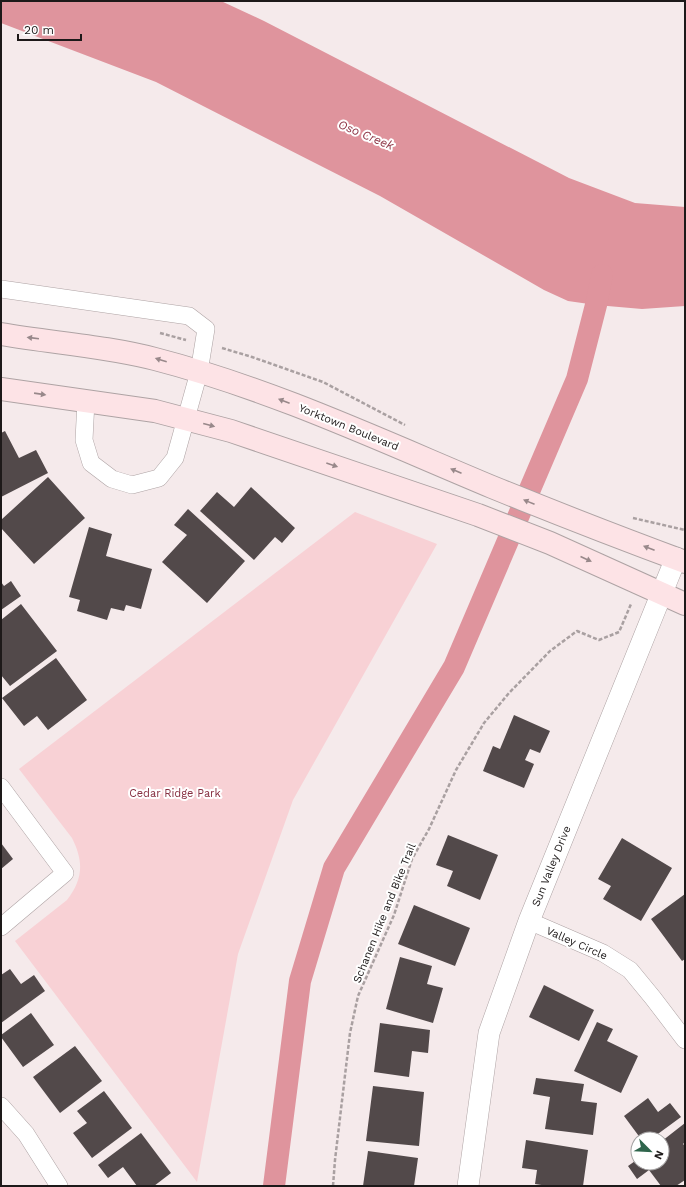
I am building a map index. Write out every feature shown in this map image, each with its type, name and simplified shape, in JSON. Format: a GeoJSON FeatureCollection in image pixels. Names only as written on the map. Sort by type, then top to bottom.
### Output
{"type":"FeatureCollection","features":[{"type":"Feature","properties":{"kind":"main road","name":"Yorktown Boulevard"},"geometry":{"type":"LineString","coordinates":[[1,334],[98,347],[155,359],[200,372],[284,401],[492,487],[680,560]]}},
{"type":"Feature","properties":{"kind":"main road"},"geometry":{"type":"LineString","coordinates":[[1,389],[155,411],[231,431],[478,515],[550,543],[685,604]]}},
{"type":"Feature","properties":{"kind":"street"},"geometry":{"type":"LineString","coordinates":[[1,289],[189,316],[206,329],[200,372],[175,458],[158,478],[132,485],[112,479],[91,463],[84,440],[86,401]]}},
{"type":"Feature","properties":{"kind":"street","name":"Sun Valley Drive"},"geometry":{"type":"LineString","coordinates":[[468,1186],[489,1033],[529,921],[662,593],[680,560]]}},
{"type":"Feature","properties":{"kind":"street"},"geometry":{"type":"LineString","coordinates":[[1,787],[65,873],[1,926]]}},
{"type":"Feature","properties":{"kind":"street","name":"Valley Circle"},"geometry":{"type":"LineString","coordinates":[[529,921],[603,953],[630,970],[685,1040]]}},
{"type":"Feature","properties":{"kind":"street"},"geometry":{"type":"LineString","coordinates":[[1,1106],[26,1134],[59,1186]]}},
{"type":"Feature","properties":{"kind":"path","name":"Schanen Hike and Bike Trail"},"geometry":{"type":"LineString","coordinates":[[333,1186],[350,1033],[358,996],[394,916],[412,859],[429,829],[456,770],[484,723],[509,693],[550,651],[577,631],[599,640],[619,632],[631,604]]}},
{"type":"Feature","properties":{"kind":"green space","name":"Cedar Ridge Park"},"geometry":{"type":"Polygon","coordinates":[[[355,512],[437,544],[293,800],[238,954],[197,1182],[15,941],[67,900],[76,885],[80,870],[79,855],[72,838],[19,769],[355,512]]]}},
{"type":"Feature","properties":{"kind":"water","name":"Oso Creek"},"geometry":{"type":"Polygon","coordinates":[[[1,1],[221,1],[264,21],[569,178],[635,203],[685,207],[685,306],[642,309],[568,301],[544,290],[380,196],[156,82],[1,23],[1,1]]]}},
{"type":"Feature","properties":{"kind":"building"},"geometry":{"type":"Polygon","coordinates":[[[5,431],[19,458],[36,450],[48,473],[1,497],[1,433],[5,431]]]}},
{"type":"Feature","properties":{"kind":"building"},"geometry":{"type":"Polygon","coordinates":[[[48,477],[85,518],[34,564],[1,528],[1,520],[48,477]]]}},
{"type":"Feature","properties":{"kind":"building"},"geometry":{"type":"Polygon","coordinates":[[[251,487],[295,528],[282,543],[275,537],[254,560],[200,511],[217,492],[234,507],[251,487]]]}},
{"type":"Feature","properties":{"kind":"building"},"geometry":{"type":"Polygon","coordinates":[[[188,509],[245,561],[207,603],[162,562],[187,535],[174,525],[188,509]]]}},
{"type":"Feature","properties":{"kind":"building"},"geometry":{"type":"Polygon","coordinates":[[[89,527],[112,534],[106,556],[152,569],[141,609],[126,605],[124,611],[111,608],[107,620],[77,611],[80,600],[69,597],[89,527]]]}},
{"type":"Feature","properties":{"kind":"building"},"geometry":{"type":"Polygon","coordinates":[[[11,581],[21,596],[1,610],[1,582],[4,586],[11,581]]]}},
{"type":"Feature","properties":{"kind":"building"},"geometry":{"type":"Polygon","coordinates":[[[21,604],[57,651],[10,686],[1,675],[1,620],[21,604]]]}},
{"type":"Feature","properties":{"kind":"building"},"geometry":{"type":"Polygon","coordinates":[[[56,658],[87,700],[48,730],[37,716],[24,726],[2,698],[56,658]]]}},
{"type":"Feature","properties":{"kind":"building"},"geometry":{"type":"Polygon","coordinates":[[[514,715],[550,731],[540,753],[530,749],[525,760],[534,764],[524,788],[483,771],[493,746],[500,749],[514,715]]]}},
{"type":"Feature","properties":{"kind":"building"},"geometry":{"type":"Polygon","coordinates":[[[448,835],[498,855],[480,900],[447,886],[453,871],[436,865],[448,835]]]}},
{"type":"Feature","properties":{"kind":"building"},"geometry":{"type":"Polygon","coordinates":[[[622,838],[672,868],[641,921],[603,899],[611,886],[598,879],[622,838]]]}},
{"type":"Feature","properties":{"kind":"building"},"geometry":{"type":"Polygon","coordinates":[[[1,843],[13,859],[1,869],[1,843]]]}},
{"type":"Feature","properties":{"kind":"building"},"geometry":{"type":"Polygon","coordinates":[[[685,894],[685,959],[682,961],[651,919],[685,894]]]}},
{"type":"Feature","properties":{"kind":"building"},"geometry":{"type":"Polygon","coordinates":[[[414,905],[470,928],[455,966],[398,944],[414,905]]]}},
{"type":"Feature","properties":{"kind":"building"},"geometry":{"type":"Polygon","coordinates":[[[400,957],[432,966],[427,984],[443,988],[433,1023],[386,1009],[400,957]]]}},
{"type":"Feature","properties":{"kind":"building"},"geometry":{"type":"Polygon","coordinates":[[[10,969],[21,984],[34,975],[45,991],[1,1023],[1,975],[10,969]]]}},
{"type":"Feature","properties":{"kind":"building"},"geometry":{"type":"Polygon","coordinates":[[[544,985],[594,1010],[579,1041],[529,1017],[544,985]]]}},
{"type":"Feature","properties":{"kind":"building"},"geometry":{"type":"Polygon","coordinates":[[[31,1013],[54,1045],[23,1067],[1,1035],[31,1013]]]}},
{"type":"Feature","properties":{"kind":"building"},"geometry":{"type":"Polygon","coordinates":[[[597,1022],[613,1029],[607,1041],[638,1056],[621,1093],[574,1071],[597,1022]]]}},
{"type":"Feature","properties":{"kind":"building"},"geometry":{"type":"Polygon","coordinates":[[[380,1023],[430,1030],[428,1053],[412,1051],[409,1077],[374,1072],[380,1023]]]}},
{"type":"Feature","properties":{"kind":"building"},"geometry":{"type":"Polygon","coordinates":[[[75,1046],[102,1081],[60,1113],[33,1077],[75,1046]]]}},
{"type":"Feature","properties":{"kind":"building"},"geometry":{"type":"Polygon","coordinates":[[[536,1078],[584,1084],[581,1101],[597,1103],[593,1135],[545,1129],[550,1097],[533,1094],[536,1078]]]}},
{"type":"Feature","properties":{"kind":"building"},"geometry":{"type":"Polygon","coordinates":[[[373,1086],[424,1092],[419,1146],[366,1141],[373,1086]]]}},
{"type":"Feature","properties":{"kind":"building"},"geometry":{"type":"Polygon","coordinates":[[[104,1091],[132,1128],[92,1158],[73,1133],[87,1123],[77,1111],[104,1091]]]}},
{"type":"Feature","properties":{"kind":"building"},"geometry":{"type":"Polygon","coordinates":[[[648,1098],[658,1112],[670,1103],[681,1117],[662,1131],[635,1131],[624,1116],[648,1098]]]}},
{"type":"Feature","properties":{"kind":"building"},"geometry":{"type":"Polygon","coordinates":[[[685,1123],[685,1142],[683,1144],[685,1146],[685,1180],[676,1186],[661,1186],[650,1171],[670,1171],[670,1135],[685,1123]]]}},
{"type":"Feature","properties":{"kind":"building"},"geometry":{"type":"Polygon","coordinates":[[[141,1133],[171,1173],[154,1186],[137,1186],[123,1167],[108,1178],[98,1165],[141,1133]]]}},
{"type":"Feature","properties":{"kind":"building"},"geometry":{"type":"Polygon","coordinates":[[[526,1140],[588,1150],[583,1186],[548,1186],[535,1184],[537,1170],[522,1168],[526,1140]]]}},
{"type":"Feature","properties":{"kind":"building"},"geometry":{"type":"Polygon","coordinates":[[[368,1151],[418,1158],[414,1186],[363,1186],[368,1151]]]}},
{"type":"Feature","properties":{"kind":"building"},"geometry":{"type":"Polygon","coordinates":[[[631,1171],[648,1171],[637,1179],[631,1171]]]}},
{"type":"Feature","properties":{"kind":"waterway"},"geometry":{"type":"LineString","coordinates":[[274,1186],[300,981],[334,868],[454,667],[577,379],[602,275]]}}]}
